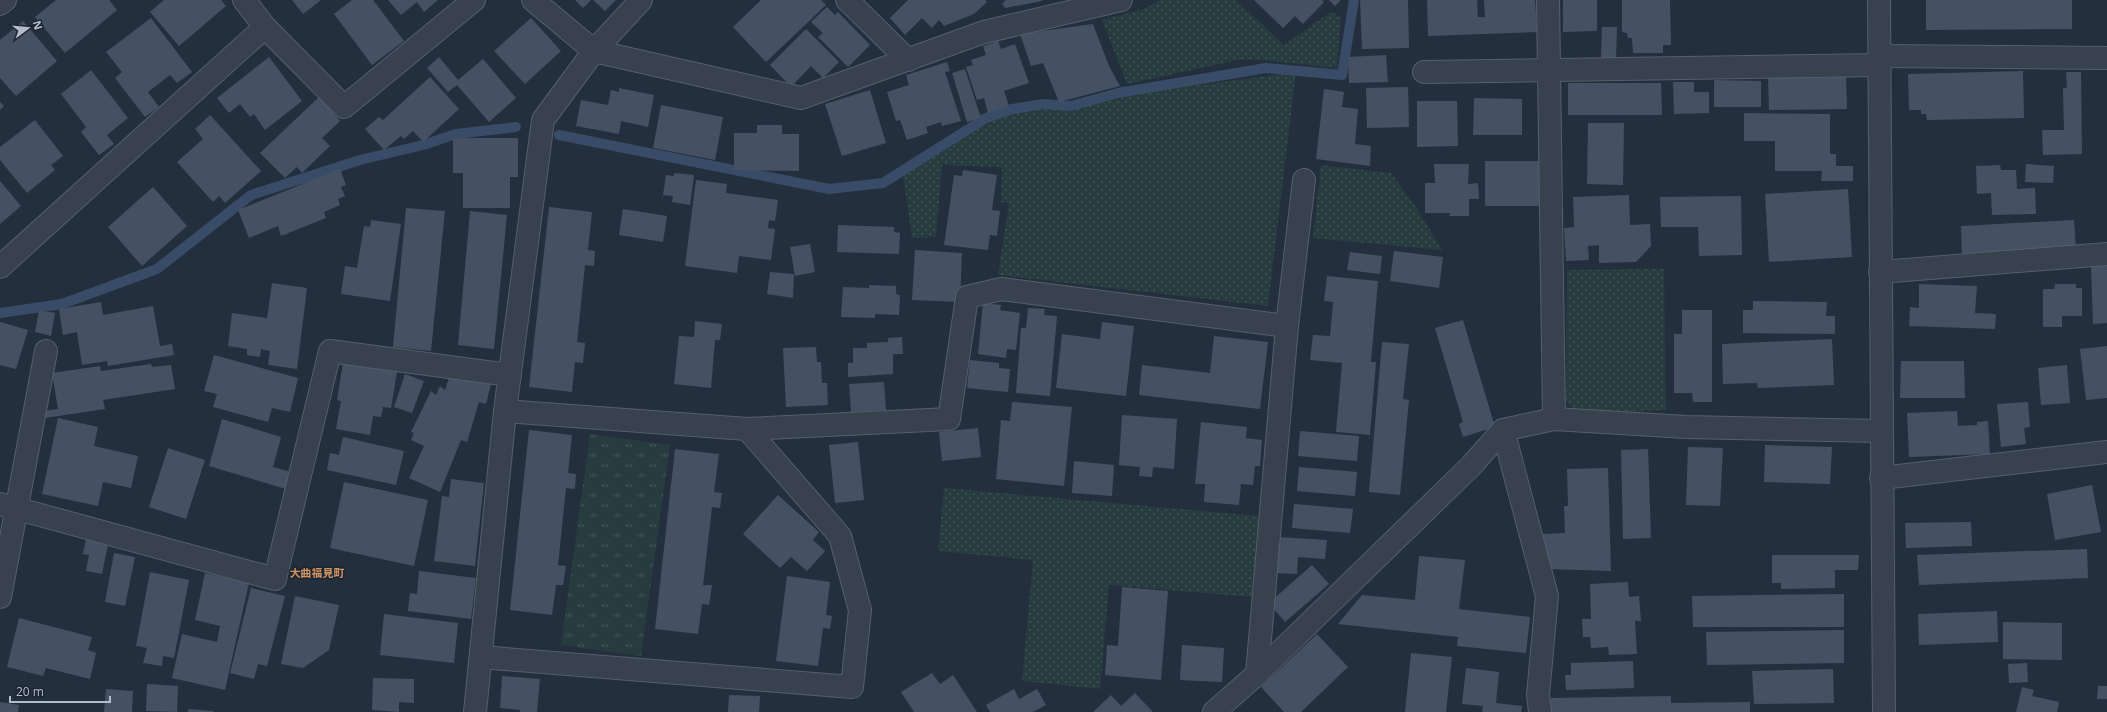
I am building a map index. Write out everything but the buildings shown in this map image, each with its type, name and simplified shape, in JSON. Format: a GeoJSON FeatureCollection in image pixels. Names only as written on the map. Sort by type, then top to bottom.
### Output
{"type":"FeatureCollection","features":[{"type":"Feature","properties":{"kind":"street"},"geometry":{"type":"LineString","coordinates":[[0,4],[5,0]]}},
{"type":"Feature","properties":{"kind":"street"},"geometry":{"type":"LineString","coordinates":[[244,0],[265,26],[344,107],[474,0]]}},
{"type":"Feature","properties":{"kind":"street"},"geometry":{"type":"LineString","coordinates":[[533,0],[594,51],[801,98],[984,32],[1121,0]]}},
{"type":"Feature","properties":{"kind":"street"},"geometry":{"type":"LineString","coordinates":[[475,712],[505,411],[543,120],[594,51],[641,0]]}},
{"type":"Feature","properties":{"kind":"street"},"geometry":{"type":"LineString","coordinates":[[847,0],[908,60]]}},
{"type":"Feature","properties":{"kind":"street"},"geometry":{"type":"LineString","coordinates":[[1548,0],[1554,419]]}},
{"type":"Feature","properties":{"kind":"street"},"geometry":{"type":"LineString","coordinates":[[1879,0],[1881,478],[1884,712]]}},
{"type":"Feature","properties":{"kind":"street"},"geometry":{"type":"LineString","coordinates":[[0,267],[265,26]]}},
{"type":"Feature","properties":{"kind":"street"},"geometry":{"type":"LineString","coordinates":[[1424,72],[1880,61],[2107,58]]}},
{"type":"Feature","properties":{"kind":"street"},"geometry":{"type":"LineString","coordinates":[[1257,674],[1287,326],[1304,180]]}},
{"type":"Feature","properties":{"kind":"street"},"geometry":{"type":"LineString","coordinates":[[1880,272],[2107,254]]}},
{"type":"Feature","properties":{"kind":"street"},"geometry":{"type":"LineString","coordinates":[[505,411],[747,429],[949,419],[967,297],[1001,289],[1287,326]]}},
{"type":"Feature","properties":{"kind":"street"},"geometry":{"type":"LineString","coordinates":[[0,598],[8,507],[46,351]]}},
{"type":"Feature","properties":{"kind":"street"},"geometry":{"type":"LineString","coordinates":[[8,507],[276,579],[330,351],[510,376]]}},
{"type":"Feature","properties":{"kind":"street"},"geometry":{"type":"LineString","coordinates":[[1214,712],[1257,674],[1471,466],[1503,430],[1554,419],[1686,427],[1881,431]]}},
{"type":"Feature","properties":{"kind":"street"},"geometry":{"type":"LineString","coordinates":[[481,658],[852,687],[860,610],[840,536],[747,429]]}},
{"type":"Feature","properties":{"kind":"street"},"geometry":{"type":"LineString","coordinates":[[1503,430],[1547,596],[1538,695],[1540,712]]}},
{"type":"Feature","properties":{"kind":"street"},"geometry":{"type":"LineString","coordinates":[[1881,478],[2107,452]]}},
{"type":"Feature","properties":{"kind":"green space"},"geometry":{"type":"Polygon","coordinates":[[[1160,0],[1236,0],[1284,45],[1331,12],[1341,17],[1337,68],[1264,60],[1237,60],[1127,84],[1102,20],[1144,9],[1160,0]]]}},
{"type":"Feature","properties":{"kind":"green space"},"geometry":{"type":"Polygon","coordinates":[[[1296,72],[1268,306],[998,275],[1009,203],[1001,202],[1002,167],[942,165],[936,237],[912,238],[903,176],[988,121],[1022,110],[1075,108],[1156,91],[1296,72]]]}},
{"type":"Feature","properties":{"kind":"green space"},"geometry":{"type":"Polygon","coordinates":[[[1321,165],[1391,173],[1416,207],[1442,250],[1313,238],[1321,165]]]}},
{"type":"Feature","properties":{"kind":"green space"},"geometry":{"type":"Polygon","coordinates":[[[1664,269],[1666,410],[1579,413],[1566,402],[1567,270],[1664,269]]]}},
{"type":"Feature","properties":{"kind":"green space"},"geometry":{"type":"Polygon","coordinates":[[[590,434],[670,445],[641,656],[561,645],[590,434]]]}},
{"type":"Feature","properties":{"kind":"green space"},"geometry":{"type":"Polygon","coordinates":[[[944,488],[1259,516],[1252,597],[1109,585],[1100,689],[1022,681],[1033,560],[938,551],[944,488]]]}},
{"type":"Feature","properties":{"kind":"waterway"},"geometry":{"type":"LineString","coordinates":[[559,135],[829,189],[883,183],[986,118],[1012,109],[1044,104],[1071,106],[1118,93],[1266,68],[1342,75],[1354,0]]}},
{"type":"Feature","properties":{"kind":"waterway"},"geometry":{"type":"LineString","coordinates":[[0,313],[62,304],[157,269],[251,195],[360,160],[423,145],[456,134],[516,127]]}},
{"type":"Feature","properties":{"kind":"district","name":"大曲福見町"},"geometry":{"type":"Point","coordinates":[317,572]}}]}
